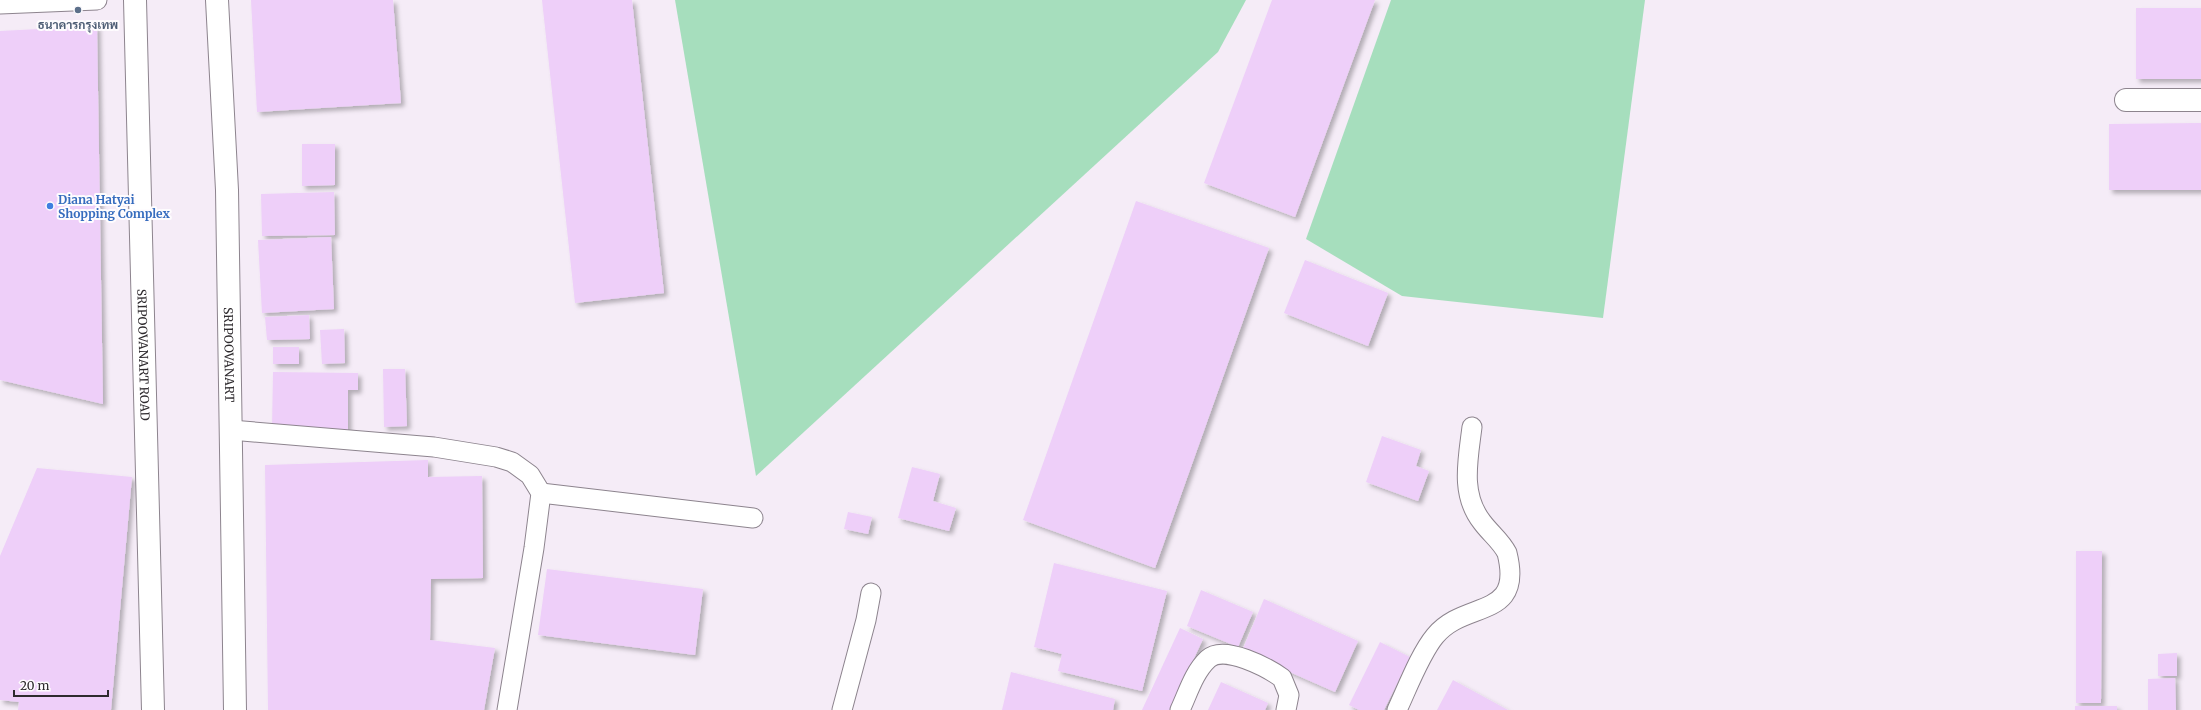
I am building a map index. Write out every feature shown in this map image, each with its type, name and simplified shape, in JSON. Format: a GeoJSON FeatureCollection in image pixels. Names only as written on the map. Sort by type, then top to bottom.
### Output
{"type":"FeatureCollection","features":[{"type":"Feature","properties":{"kind":"main road","name":"SRIPOOVANART ROAD"},"geometry":{"type":"LineString","coordinates":[[135,0],[143,264],[148,558],[153,710]]}},
{"type":"Feature","properties":{"kind":"main road","name":"SRIPOOVANART"},"geometry":{"type":"LineString","coordinates":[[217,0],[227,190],[235,710]]}},
{"type":"Feature","properties":{"kind":"main road"},"geometry":{"type":"LineString","coordinates":[[2126,100],[2201,100]]}},
{"type":"Feature","properties":{"kind":"lane"},"geometry":{"type":"LineString","coordinates":[[0,4],[97,0]]}},
{"type":"Feature","properties":{"kind":"lane"},"geometry":{"type":"LineString","coordinates":[[1397,710],[1434,637],[1447,623],[1475,610],[1492,606],[1500,601],[1508,585],[1509,576],[1507,553],[1475,512],[1468,491],[1466,472],[1472,427]]}},
{"type":"Feature","properties":{"kind":"lane"},"geometry":{"type":"LineString","coordinates":[[231,430],[434,447],[496,457],[512,462],[530,475],[541,493],[534,548],[507,710]]}},
{"type":"Feature","properties":{"kind":"lane"},"geometry":{"type":"LineString","coordinates":[[541,493],[753,518]]}},
{"type":"Feature","properties":{"kind":"lane"},"geometry":{"type":"LineString","coordinates":[[842,710],[866,620],[871,593]]}},
{"type":"Feature","properties":{"kind":"lane"},"geometry":{"type":"LineString","coordinates":[[1180,710],[1198,672],[1208,659],[1217,654],[1226,654],[1247,659],[1282,678],[1289,695],[1286,710]]}},
{"type":"Feature","properties":{"kind":"green space"},"geometry":{"type":"Polygon","coordinates":[[[675,0],[1246,0],[1218,52],[756,476],[675,0]]]}},
{"type":"Feature","properties":{"kind":"green space"},"geometry":{"type":"Polygon","coordinates":[[[1391,0],[1645,0],[1603,318],[1402,296],[1306,239],[1391,0]]]}},
{"type":"Feature","properties":{"kind":"building"},"geometry":{"type":"Polygon","coordinates":[[[251,0],[393,0],[401,103],[257,112],[251,0]]]}},
{"type":"Feature","properties":{"kind":"building"},"geometry":{"type":"Polygon","coordinates":[[[542,0],[632,0],[664,293],[575,303],[542,0]]]}},
{"type":"Feature","properties":{"kind":"building"},"geometry":{"type":"Polygon","coordinates":[[[1272,0],[1375,0],[1295,217],[1204,183],[1272,0]]]}},
{"type":"Feature","properties":{"kind":"building"},"geometry":{"type":"Polygon","coordinates":[[[2136,8],[2201,8],[2201,79],[2136,79],[2136,8]]]}},
{"type":"Feature","properties":{"kind":"building","name":"Diana Hatyai Shopping Complex"},"geometry":{"type":"Polygon","coordinates":[[[97,26],[103,404],[0,380],[0,31],[97,26]]]}},
{"type":"Feature","properties":{"kind":"building"},"geometry":{"type":"Polygon","coordinates":[[[2201,123],[2201,190],[2109,190],[2109,124],[2201,123]]]}},
{"type":"Feature","properties":{"kind":"building"},"geometry":{"type":"Polygon","coordinates":[[[302,144],[335,144],[335,185],[302,186],[302,144]]]}},
{"type":"Feature","properties":{"kind":"building"},"geometry":{"type":"Polygon","coordinates":[[[334,192],[335,235],[262,236],[261,194],[334,192]]]}},
{"type":"Feature","properties":{"kind":"building"},"geometry":{"type":"Polygon","coordinates":[[[1136,201],[1269,248],[1155,568],[1023,520],[1136,201]]]}},
{"type":"Feature","properties":{"kind":"building"},"geometry":{"type":"Polygon","coordinates":[[[331,237],[334,309],[262,313],[258,240],[331,237]]]}},
{"type":"Feature","properties":{"kind":"building"},"geometry":{"type":"Polygon","coordinates":[[[1305,260],[1388,293],[1368,346],[1284,313],[1305,260]]]}},
{"type":"Feature","properties":{"kind":"building"},"geometry":{"type":"Polygon","coordinates":[[[309,315],[310,339],[267,340],[265,317],[309,315]]]}},
{"type":"Feature","properties":{"kind":"building"},"geometry":{"type":"Polygon","coordinates":[[[344,329],[345,363],[322,364],[320,330],[344,329]]]}},
{"type":"Feature","properties":{"kind":"building"},"geometry":{"type":"Polygon","coordinates":[[[273,347],[299,347],[299,364],[273,364],[273,347]]]}},
{"type":"Feature","properties":{"kind":"building"},"geometry":{"type":"Polygon","coordinates":[[[383,369],[405,369],[407,426],[384,427],[383,369]]]}},
{"type":"Feature","properties":{"kind":"building"},"geometry":{"type":"Polygon","coordinates":[[[273,372],[358,373],[358,390],[348,390],[348,430],[272,429],[273,372]]]}},
{"type":"Feature","properties":{"kind":"building"},"geometry":{"type":"Polygon","coordinates":[[[1382,436],[1421,450],[1416,466],[1429,471],[1418,501],[1366,482],[1382,436]]]}},
{"type":"Feature","properties":{"kind":"building"},"geometry":{"type":"Polygon","coordinates":[[[428,460],[428,477],[482,476],[483,578],[431,579],[430,640],[495,648],[484,710],[268,710],[265,465],[428,460]]]}},
{"type":"Feature","properties":{"kind":"building"},"geometry":{"type":"Polygon","coordinates":[[[912,467],[940,474],[933,501],[956,508],[949,531],[898,518],[912,467]]]}},
{"type":"Feature","properties":{"kind":"building"},"geometry":{"type":"Polygon","coordinates":[[[37,468],[132,477],[111,710],[18,710],[19,702],[0,700],[0,556],[37,468]]]}},
{"type":"Feature","properties":{"kind":"building"},"geometry":{"type":"Polygon","coordinates":[[[848,512],[872,517],[868,534],[844,529],[848,512]]]}},
{"type":"Feature","properties":{"kind":"building"},"geometry":{"type":"Polygon","coordinates":[[[2076,551],[2102,551],[2101,703],[2076,703],[2076,551]]]}},
{"type":"Feature","properties":{"kind":"building"},"geometry":{"type":"Polygon","coordinates":[[[1054,563],[1167,591],[1142,691],[1058,671],[1062,654],[1034,647],[1054,563]]]}},
{"type":"Feature","properties":{"kind":"building"},"geometry":{"type":"Polygon","coordinates":[[[547,569],[703,589],[695,655],[538,635],[547,569]]]}},
{"type":"Feature","properties":{"kind":"building"},"geometry":{"type":"Polygon","coordinates":[[[1201,590],[1253,612],[1238,647],[1187,626],[1201,590]]]}},
{"type":"Feature","properties":{"kind":"building"},"geometry":{"type":"Polygon","coordinates":[[[1264,599],[1358,641],[1335,692],[1242,651],[1264,599]]]}},
{"type":"Feature","properties":{"kind":"building"},"geometry":{"type":"Polygon","coordinates":[[[1180,628],[1203,639],[1170,710],[1142,710],[1180,628]]]}},
{"type":"Feature","properties":{"kind":"building"},"geometry":{"type":"Polygon","coordinates":[[[1380,642],[1410,657],[1384,710],[1359,710],[1349,705],[1380,642]]]}},
{"type":"Feature","properties":{"kind":"building"},"geometry":{"type":"Polygon","coordinates":[[[2177,653],[2177,676],[2158,676],[2158,654],[2177,653]]]}},
{"type":"Feature","properties":{"kind":"building"},"geometry":{"type":"Polygon","coordinates":[[[1011,672],[1115,699],[1113,710],[1002,710],[1011,672]]]}},
{"type":"Feature","properties":{"kind":"building"},"geometry":{"type":"Polygon","coordinates":[[[2175,678],[2176,710],[2148,710],[2148,679],[2175,678]]]}},
{"type":"Feature","properties":{"kind":"building"},"geometry":{"type":"Polygon","coordinates":[[[1453,680],[1508,710],[1437,710],[1453,680]]]}},
{"type":"Feature","properties":{"kind":"building"},"geometry":{"type":"Polygon","coordinates":[[[1221,682],[1268,703],[1265,710],[1208,710],[1221,682]]]}},
{"type":"Feature","properties":{"kind":"building"},"geometry":{"type":"Polygon","coordinates":[[[2075,706],[2117,706],[2117,710],[2075,710],[2075,706]]]}},
{"type":"Feature","properties":{"kind":"place","name":"ธนาคารกรุงเทพ"},"geometry":{"type":"Point","coordinates":[78,10]}},
{"type":"Feature","properties":{"kind":"place","name":"Diana Hatyai Shopping Complex"},"geometry":{"type":"Point","coordinates":[50,206]}}]}
